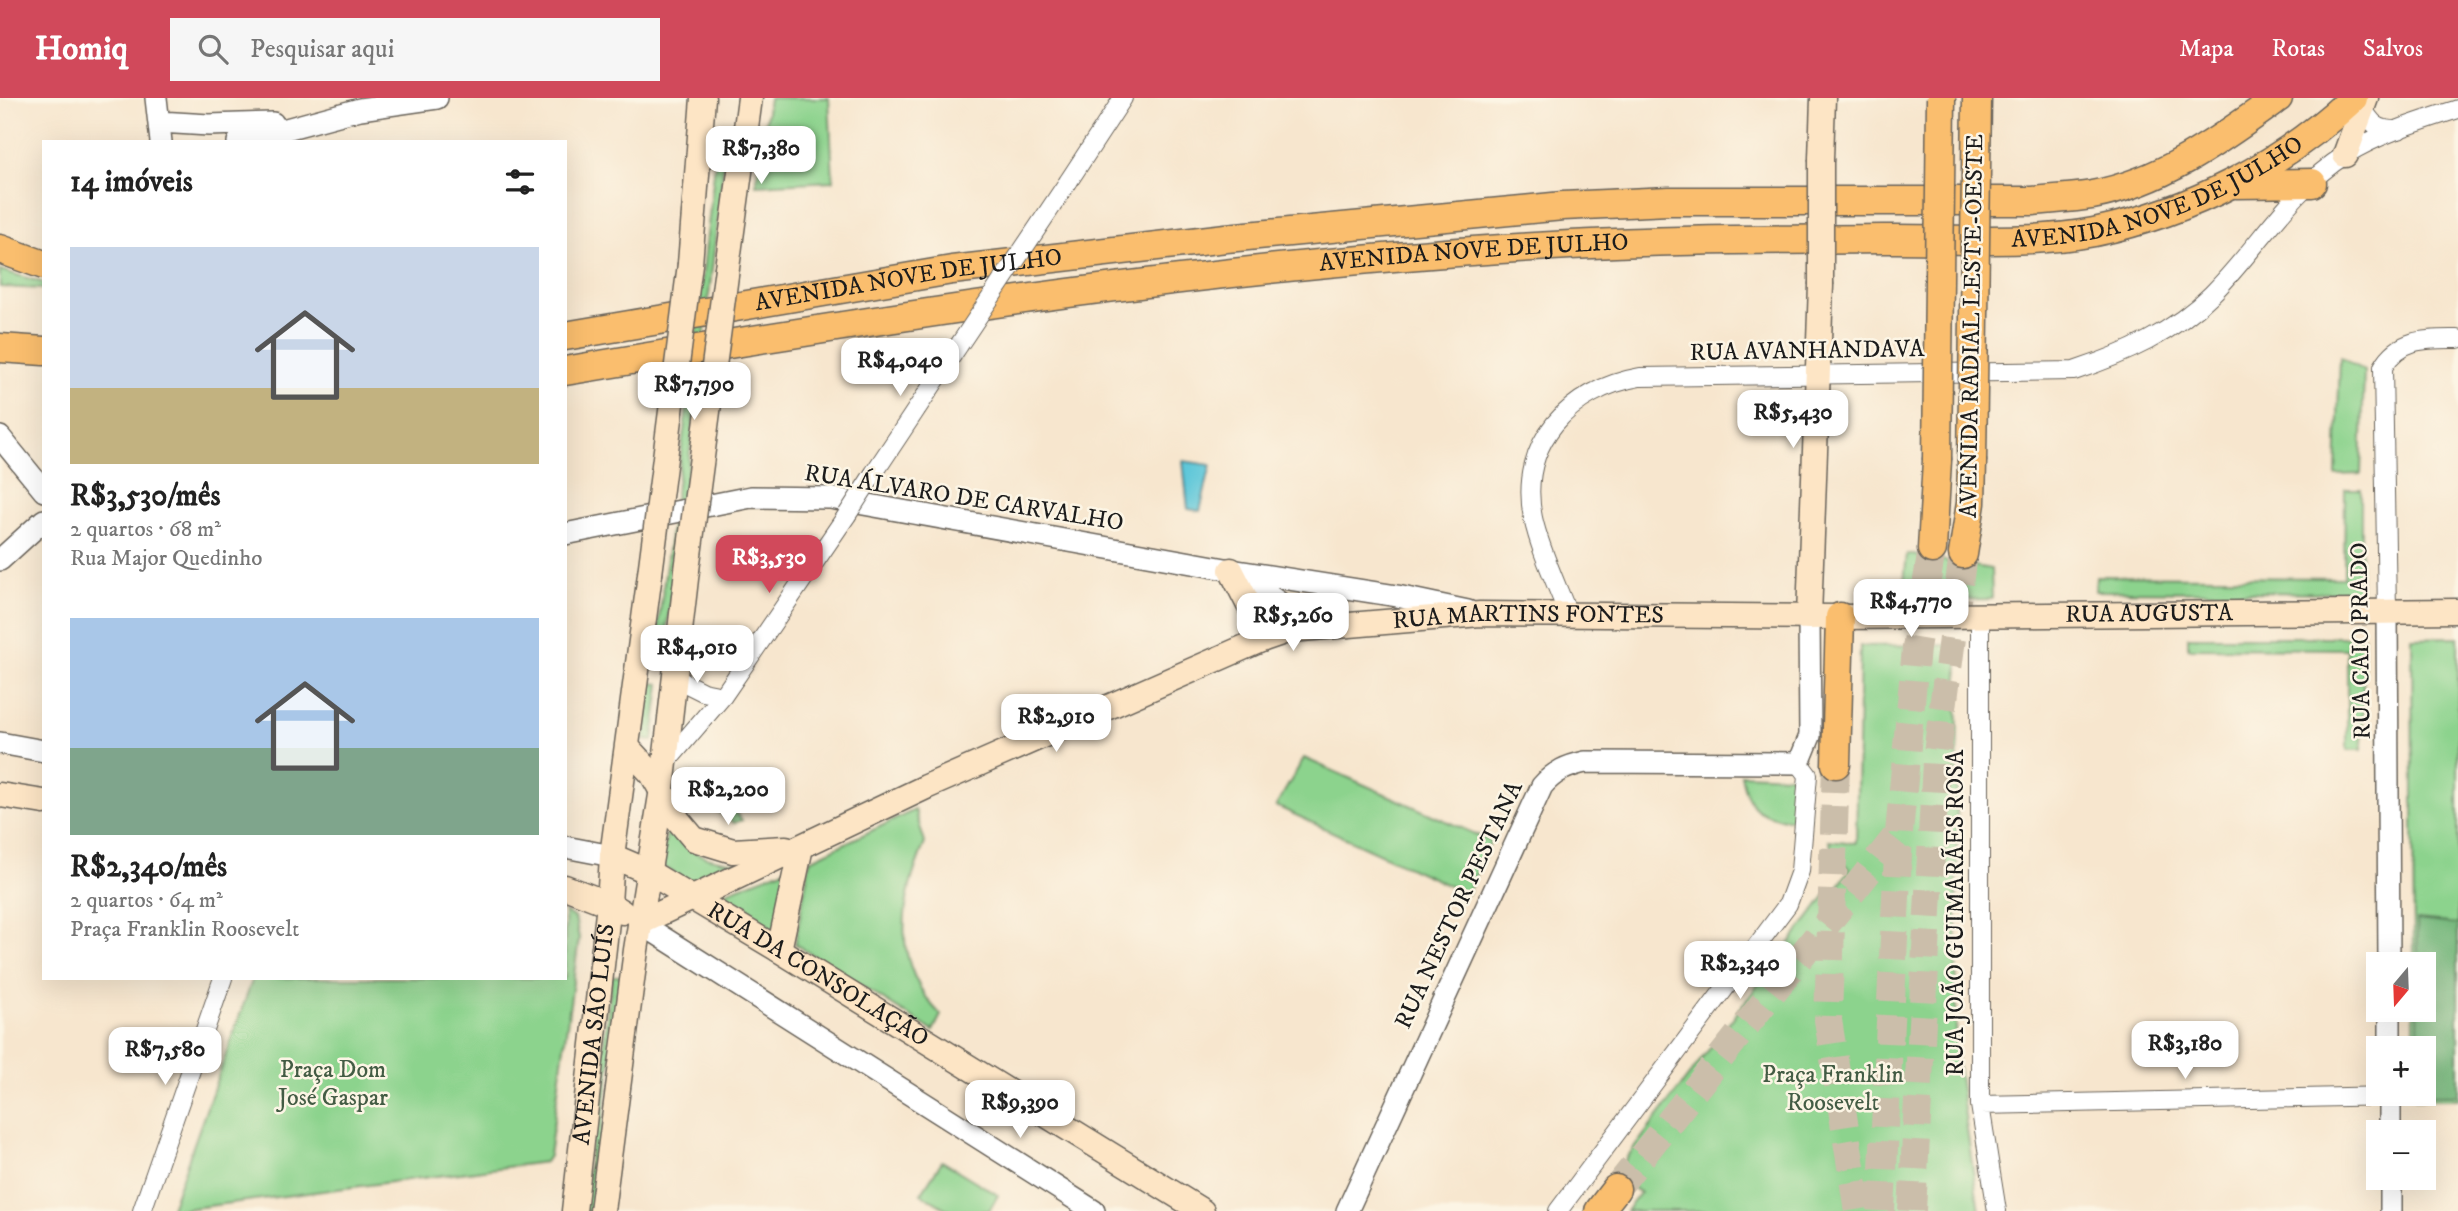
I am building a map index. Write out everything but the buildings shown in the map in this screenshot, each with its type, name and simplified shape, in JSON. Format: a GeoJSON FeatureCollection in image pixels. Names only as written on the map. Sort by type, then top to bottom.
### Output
{"type":"FeatureCollection","features":[{"type":"Feature","properties":{"kind":"main road","name":"AVENIDA SÃO LUÍS"},"geometry":{"type":"LineString","coordinates":[[574,1211],[609,904],[612,856],[690,264],[703,98]]}},
{"type":"Feature","properties":{"kind":"main road","name":"AVENIDA SÃO LUÍS"},"geometry":{"type":"LineString","coordinates":[[602,1211],[647,872],[663,777],[686,577],[750,98]]}},
{"type":"Feature","properties":{"kind":"main road"},"geometry":{"type":"LineString","coordinates":[[1809,617],[1819,374],[1823,98]]}},
{"type":"Feature","properties":{"kind":"main road","name":"AVENIDA RADIAL LESTE-OESTE"},"geometry":{"type":"LineString","coordinates":[[1932,549],[1937,460],[1941,98]]}},
{"type":"Feature","properties":{"kind":"main road","name":"AVENIDA RADIAL LESTE-OESTE"},"geometry":{"type":"LineString","coordinates":[[1963,554],[1971,503],[1977,98]]}},
{"type":"Feature","properties":{"kind":"main road","name":"AVENIDA NOVE DE JULHO"},"geometry":{"type":"LineString","coordinates":[[567,336],[952,270],[1226,238],[1563,206],[1697,201],[2033,201],[2093,195],[2135,183],[2173,167],[2221,140],[2277,98]]}},
{"type":"Feature","properties":{"kind":"main road"},"geometry":{"type":"LineString","coordinates":[[2345,155],[2360,101]]}},
{"type":"Feature","properties":{"kind":"main road","name":"AVENIDA NOVE DE JULHO"},"geometry":{"type":"LineString","coordinates":[[567,371],[831,326],[1010,300],[1368,258],[1570,245],[1999,240],[2087,233],[2128,224],[2234,184],[2291,150],[2360,101]]}},
{"type":"Feature","properties":{"kind":"main road"},"geometry":{"type":"LineString","coordinates":[[2234,184],[2312,183]]}},
{"type":"Feature","properties":{"kind":"main road"},"geometry":{"type":"LineString","coordinates":[[0,249],[42,264]]}},
{"type":"Feature","properties":{"kind":"main road"},"geometry":{"type":"LineString","coordinates":[[0,348],[42,351]]}},
{"type":"Feature","properties":{"kind":"main road"},"geometry":{"type":"LineString","coordinates":[[1231,570],[1252,611],[1261,640]]}},
{"type":"Feature","properties":{"kind":"main road","name":"RUA AUGUSTA"},"geometry":{"type":"LineString","coordinates":[[1840,617],[2458,611]]}},
{"type":"Feature","properties":{"kind":"main road","name":"RUA MARTINS FONTES"},"geometry":{"type":"LineString","coordinates":[[640,923],[938,781],[1261,640],[1315,627],[1480,614],[1840,617]]}},
{"type":"Feature","properties":{"kind":"main road"},"geometry":{"type":"LineString","coordinates":[[1836,764],[1840,617]]}},
{"type":"Feature","properties":{"kind":"main road","name":"RUA MARTINS FONTES"},"geometry":{"type":"LineString","coordinates":[[628,748],[663,777],[687,833],[705,845],[733,850],[801,847]]}},
{"type":"Feature","properties":{"kind":"main road"},"geometry":{"type":"LineString","coordinates":[[0,795],[42,802]]}},
{"type":"Feature","properties":{"kind":"main road"},"geometry":{"type":"LineString","coordinates":[[779,950],[801,847]]}},
{"type":"Feature","properties":{"kind":"main road","name":"RUA DA CONSOLAÇÃO"},"geometry":{"type":"LineString","coordinates":[[612,856],[647,872],[779,950],[1202,1211]]}},
{"type":"Feature","properties":{"kind":"main road"},"geometry":{"type":"LineString","coordinates":[[609,904],[647,872]]}},
{"type":"Feature","properties":{"kind":"main road","name":"RUA DA CONSOLAÇÃO"},"geometry":{"type":"LineString","coordinates":[[567,888],[609,904],[640,923]]}},
{"type":"Feature","properties":{"kind":"main road"},"geometry":{"type":"LineString","coordinates":[[1599,1211],[1616,1189]]}},
{"type":"Feature","properties":{"kind":"street"},"geometry":{"type":"LineString","coordinates":[[156,98],[160,132],[209,125],[299,123]]}},
{"type":"Feature","properties":{"kind":"street"},"geometry":{"type":"LineString","coordinates":[[244,140],[360,108],[437,98]]}},
{"type":"Feature","properties":{"kind":"street"},"geometry":{"type":"LineString","coordinates":[[663,777],[723,696],[847,516],[1124,98]]}},
{"type":"Feature","properties":{"kind":"street"},"geometry":{"type":"LineString","coordinates":[[2360,101],[2371,124],[2379,130],[2399,130]]}},
{"type":"Feature","properties":{"kind":"street","name":"RUA AVANHANDAVA"},"geometry":{"type":"LineString","coordinates":[[1568,614],[1533,519],[1531,497],[1534,465],[1543,441],[1570,407],[1602,385],[1640,376],[2048,374],[2074,371],[2139,347],[2174,326],[2213,294],[2267,227],[2345,155],[2399,130],[2458,109]]}},
{"type":"Feature","properties":{"kind":"street","name":"RUA CAIO PRADO"},"geometry":{"type":"LineString","coordinates":[[2389,952],[2383,367],[2390,354],[2403,345],[2421,339],[2458,339]]}},
{"type":"Feature","properties":{"kind":"street"},"geometry":{"type":"LineString","coordinates":[[0,437],[42,489]]}},
{"type":"Feature","properties":{"kind":"street","name":"RUA ÁLVARO DE CARVALHO"},"geometry":{"type":"LineString","coordinates":[[567,534],[751,497],[795,495],[881,506],[1231,570],[1397,596],[1480,614]]}},
{"type":"Feature","properties":{"kind":"street"},"geometry":{"type":"LineString","coordinates":[[0,560],[42,522]]}},
{"type":"Feature","properties":{"kind":"street","name":"RUA ÁLVARO DE CARVALHO"},"geometry":{"type":"LineString","coordinates":[[1231,570],[1315,627]]}},
{"type":"Feature","properties":{"kind":"street","name":"RUA JOÃO GUIMARÃES ROSA"},"geometry":{"type":"LineString","coordinates":[[1980,614],[1980,1105],[1997,1211]]}},
{"type":"Feature","properties":{"kind":"street"},"geometry":{"type":"LineString","coordinates":[[1558,1211],[1788,904],[1800,871],[1808,775],[1799,763],[1810,736],[1809,617]]}},
{"type":"Feature","properties":{"kind":"street"},"geometry":{"type":"LineString","coordinates":[[675,678],[703,692],[723,696]]}},
{"type":"Feature","properties":{"kind":"street"},"geometry":{"type":"LineString","coordinates":[[0,743],[42,751]]}},
{"type":"Feature","properties":{"kind":"street","name":"RUA NESTOR PESTANA"},"geometry":{"type":"LineString","coordinates":[[1347,1211],[1536,795],[1552,775],[1567,766],[1585,762],[1799,763]]}},
{"type":"Feature","properties":{"kind":"street","name":"RUA DA CONSOLAÇÃO"},"geometry":{"type":"LineString","coordinates":[[567,846],[612,856]]}},
{"type":"Feature","properties":{"kind":"street","name":"RUA DA CONSOLAÇÃO"},"geometry":{"type":"LineString","coordinates":[[640,923],[1094,1211]]}},
{"type":"Feature","properties":{"kind":"street"},"geometry":{"type":"LineString","coordinates":[[142,1211],[222,980]]}},
{"type":"Feature","properties":{"kind":"street"},"geometry":{"type":"LineString","coordinates":[[1980,1105],[2366,1096]]}},
{"type":"Feature","properties":{"kind":"street"},"geometry":{"type":"LineString","coordinates":[[2391,1190],[2391,1211]]}},
{"type":"Feature","properties":{"kind":"green space"},"geometry":{"type":"Polygon","coordinates":[[[769,98],[829,98],[833,181],[756,185],[769,98]]]}},
{"type":"Feature","properties":{"kind":"green space"},"geometry":{"type":"Polygon","coordinates":[[[727,135],[701,366],[666,635],[657,634],[692,371],[718,136],[727,135]]]}},
{"type":"Feature","properties":{"kind":"green space"},"geometry":{"type":"Polygon","coordinates":[[[0,270],[42,282],[42,289],[0,287],[0,270]]]}},
{"type":"Feature","properties":{"kind":"green space"},"geometry":{"type":"Polygon","coordinates":[[[2340,357],[2364,371],[2361,474],[2336,475],[2340,357]]]}},
{"type":"Feature","properties":{"kind":"green space"},"geometry":{"type":"Polygon","coordinates":[[[2345,489],[2361,489],[2361,593],[2095,591],[2096,576],[2344,578],[2345,489]]]}},
{"type":"Feature","properties":{"kind":"green space"},"geometry":{"type":"Polygon","coordinates":[[[1907,554],[1991,569],[1992,599],[1902,601],[1907,554]]]}},
{"type":"Feature","properties":{"kind":"green space"},"geometry":{"type":"Polygon","coordinates":[[[2188,637],[2364,637],[2362,750],[2347,750],[2347,649],[2188,648],[2188,637]]]}},
{"type":"Feature","properties":{"kind":"green space"},"geometry":{"type":"Polygon","coordinates":[[[2458,637],[2458,1099],[2436,1099],[2436,1036],[2414,1036],[2414,1022],[2436,1022],[2436,952],[2414,952],[2412,638],[2458,637]]]}},
{"type":"Feature","properties":{"kind":"green space","name":"Praça Franklin Roosevelt"},"geometry":{"type":"Polygon","coordinates":[[[1952,645],[1958,653],[1956,1055],[1979,1211],[1626,1211],[1640,1193],[1615,1173],[1827,894],[1831,897],[1850,869],[1834,856],[1829,840],[1856,843],[1860,646],[1952,645]]]}},
{"type":"Feature","properties":{"kind":"green space"},"geometry":{"type":"Polygon","coordinates":[[[651,683],[660,684],[653,741],[644,740],[651,683]]]}},
{"type":"Feature","properties":{"kind":"green space"},"geometry":{"type":"Polygon","coordinates":[[[1304,758],[1491,841],[1467,894],[1276,806],[1304,758]]]}},
{"type":"Feature","properties":{"kind":"green space"},"geometry":{"type":"Polygon","coordinates":[[[1741,774],[1793,776],[1799,782],[1796,820],[1773,817],[1758,810],[1747,796],[1741,774]]]}},
{"type":"Feature","properties":{"kind":"green space"},"geometry":{"type":"Polygon","coordinates":[[[712,784],[742,820],[734,823],[716,810],[708,792],[712,784]]]}},
{"type":"Feature","properties":{"kind":"green space"},"geometry":{"type":"Polygon","coordinates":[[[915,810],[925,843],[909,888],[904,932],[914,975],[941,1015],[933,1031],[795,944],[810,860],[915,810]]]}},
{"type":"Feature","properties":{"kind":"green space"},"geometry":{"type":"Polygon","coordinates":[[[668,827],[682,844],[699,854],[740,863],[693,885],[661,865],[668,827]]]}},
{"type":"Feature","properties":{"kind":"green space"},"geometry":{"type":"Polygon","coordinates":[[[790,867],[774,932],[711,898],[790,867]]]}},
{"type":"Feature","properties":{"kind":"green space","name":"Praça Dom José Gaspar"},"geometry":{"type":"Polygon","coordinates":[[[567,913],[575,918],[579,938],[549,1156],[545,1162],[170,1211],[252,980],[567,980],[567,913]]]}},
{"type":"Feature","properties":{"kind":"green space"},"geometry":{"type":"Polygon","coordinates":[[[2417,920],[2458,924],[2458,1095],[2436,1095],[2436,1036],[2418,1036],[2418,1022],[2436,1022],[2436,952],[2418,952],[2417,920]]]}},
{"type":"Feature","properties":{"kind":"green space"},"geometry":{"type":"Polygon","coordinates":[[[612,976],[621,976],[592,1211],[583,1211],[612,976]]]}},
{"type":"Feature","properties":{"kind":"green space"},"geometry":{"type":"Polygon","coordinates":[[[942,1161],[998,1195],[989,1211],[950,1211],[921,1194],[942,1161]]]}},
{"type":"Feature","properties":{"kind":"water"},"geometry":{"type":"Polygon","coordinates":[[[1183,461],[1211,465],[1200,511],[1188,509],[1183,461]]]}},
{"type":"Feature","properties":{"kind":"tunnel"},"geometry":{"type":"LineString","coordinates":[[1881,1211],[1899,833],[1916,648],[1932,549]]}},
{"type":"Feature","properties":{"kind":"tunnel"},"geometry":{"type":"LineString","coordinates":[[1912,1211],[1936,761],[1963,554]]}},
{"type":"Feature","properties":{"kind":"tunnel"},"geometry":{"type":"LineString","coordinates":[[1836,764],[1828,1020],[1858,1211]]}},
{"type":"Feature","properties":{"kind":"tunnel"},"geometry":{"type":"LineString","coordinates":[[1616,1189],[1899,833]]}}]}
